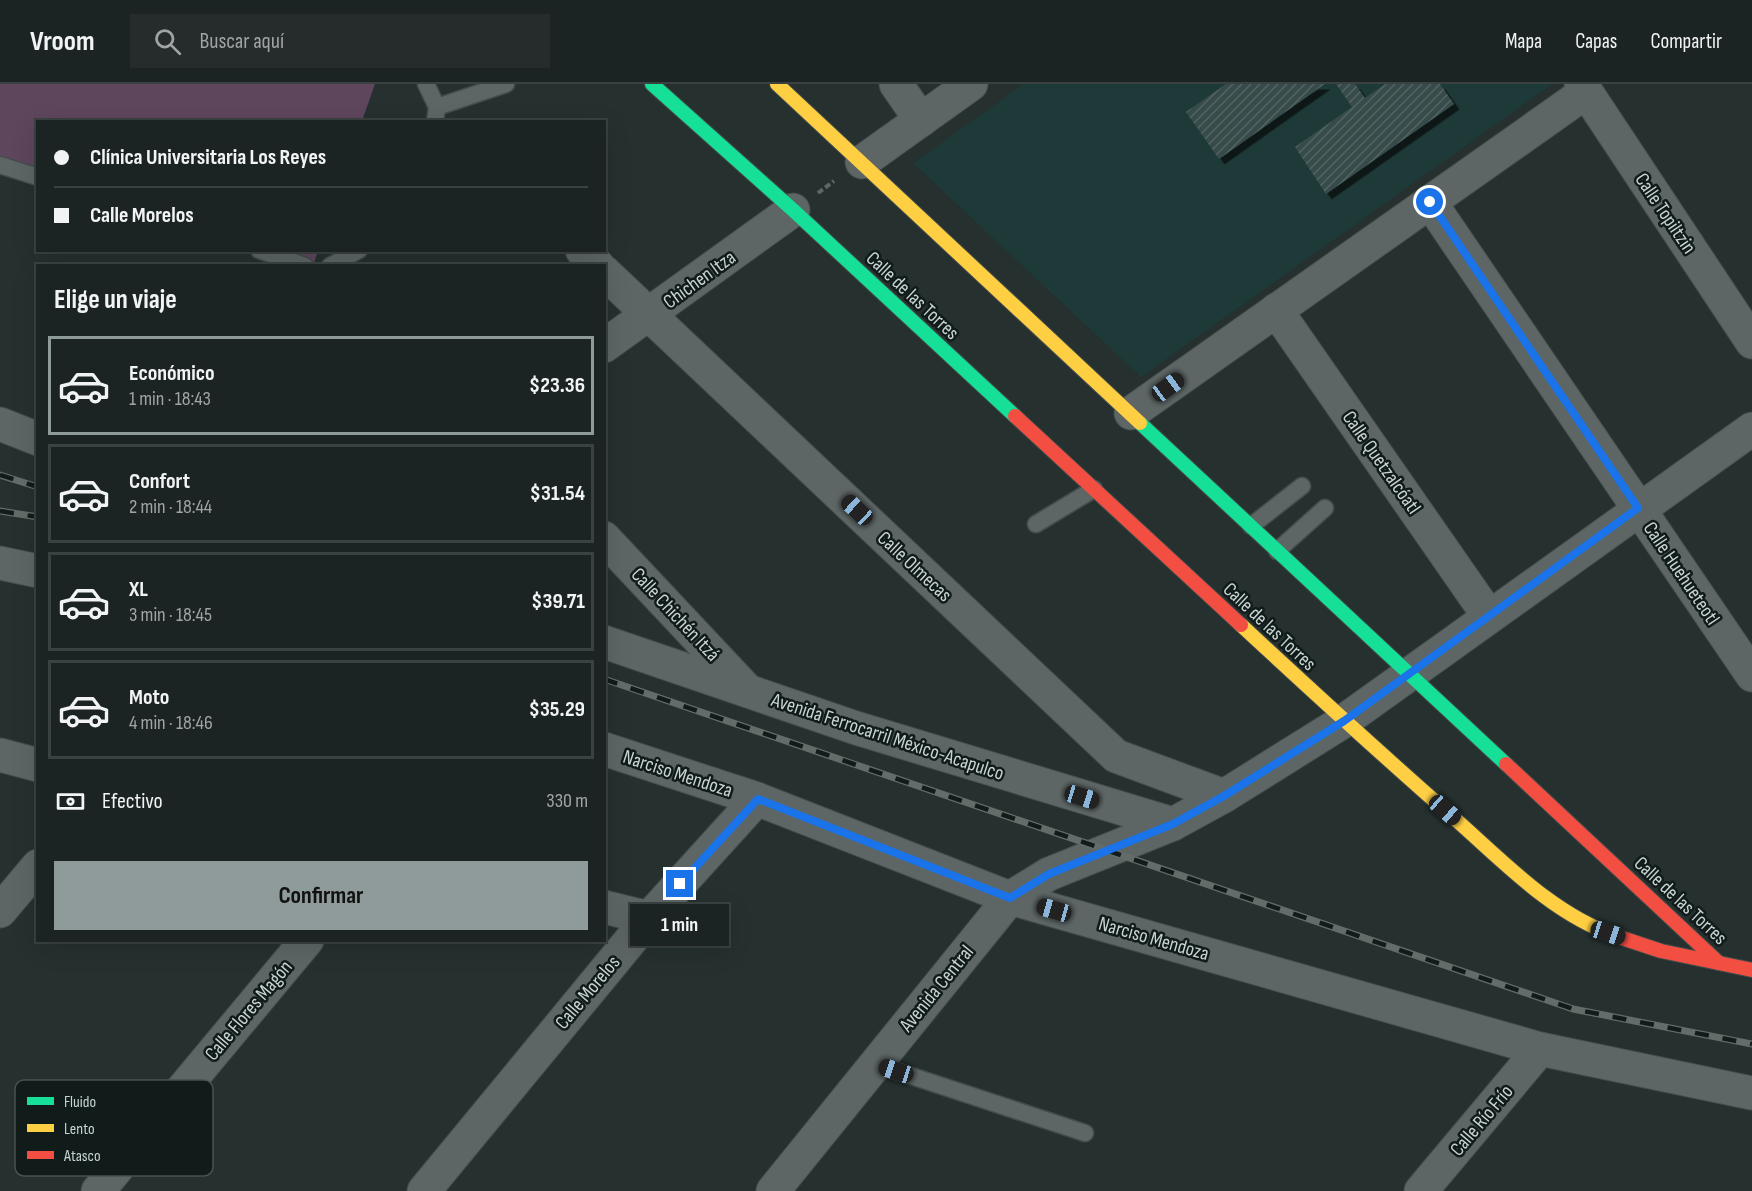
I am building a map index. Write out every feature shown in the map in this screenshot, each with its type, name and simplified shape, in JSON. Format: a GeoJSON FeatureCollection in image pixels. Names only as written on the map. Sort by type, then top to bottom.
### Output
{"type":"FeatureCollection","features":[{"type":"Feature","properties":{"kind":"main road","name":"Calle de las Torres"},"geometry":{"type":"LineString","coordinates":[[652,84],[793,210],[1344,721],[1529,884],[1568,914],[1608,933],[1661,951],[1720,964]]}},
{"type":"Feature","properties":{"kind":"main road","name":"Calle de las Torres"},"geometry":{"type":"LineString","coordinates":[[777,84],[1720,964]]}},
{"type":"Feature","properties":{"kind":"main road"},"geometry":{"type":"LineString","coordinates":[[1720,964],[1752,970]]}},
{"type":"Feature","properties":{"kind":"street"},"geometry":{"type":"LineString","coordinates":[[896,84],[921,120]]}},
{"type":"Feature","properties":{"kind":"street"},"geometry":{"type":"LineString","coordinates":[[862,162],[971,84]]}},
{"type":"Feature","properties":{"kind":"street"},"geometry":{"type":"LineString","coordinates":[[1131,413],[1430,202],[1583,88]]}},
{"type":"Feature","properties":{"kind":"street","name":"Calle Topiltzin"},"geometry":{"type":"LineString","coordinates":[[1583,88],[1752,342]]}},
{"type":"Feature","properties":{"kind":"street","name":"Calle Huehueteotl"},"geometry":{"type":"LineString","coordinates":[[1430,202],[1752,675]]}},
{"type":"Feature","properties":{"kind":"street","name":"Chichen Itza"},"geometry":{"type":"LineString","coordinates":[[606,345],[793,210]]}},
{"type":"Feature","properties":{"kind":"street"},"geometry":{"type":"LineString","coordinates":[[584,252],[596,264]]}},
{"type":"Feature","properties":{"kind":"street","name":"Calle Olmecas"},"geometry":{"type":"LineString","coordinates":[[606,274],[1116,756],[1224,796]]}},
{"type":"Feature","properties":{"kind":"street","name":"Calle Quetzalcóatl"},"geometry":{"type":"LineString","coordinates":[[1276,310],[1488,615]]}},
{"type":"Feature","properties":{"kind":"street"},"geometry":{"type":"LineString","coordinates":[[0,424],[36,438]]}},
{"type":"Feature","properties":{"kind":"street","name":"Avenida Central"},"geometry":{"type":"LineString","coordinates":[[773,1191],[1010,898],[1049,874],[1173,824],[1224,796],[1344,721],[1488,615],[1752,429]]}},
{"type":"Feature","properties":{"kind":"street","name":"Calle Chichén Itzá"},"geometry":{"type":"LineString","coordinates":[[606,540],[748,690]]}},
{"type":"Feature","properties":{"kind":"street"},"geometry":{"type":"LineString","coordinates":[[0,563],[36,571]]}},
{"type":"Feature","properties":{"kind":"street","name":"Avenida Ferrocarril México-Acapulco"},"geometry":{"type":"LineString","coordinates":[[606,643],[856,728],[1173,824]]}},
{"type":"Feature","properties":{"kind":"street","name":"Narciso Mendoza"},"geometry":{"type":"LineString","coordinates":[[606,750],[758,799],[1010,898],[1540,1050],[1752,1093]]}},
{"type":"Feature","properties":{"kind":"street"},"geometry":{"type":"LineString","coordinates":[[0,755],[36,764]]}},
{"type":"Feature","properties":{"kind":"street","name":"Calle Morelos"},"geometry":{"type":"LineString","coordinates":[[424,1191],[649,918],[758,799]]}},
{"type":"Feature","properties":{"kind":"street"},"geometry":{"type":"LineString","coordinates":[[0,911],[36,868]]}},
{"type":"Feature","properties":{"kind":"street"},"geometry":{"type":"LineString","coordinates":[[606,907],[649,918]]}},
{"type":"Feature","properties":{"kind":"street","name":"Calle Flores Magón"},"geometry":{"type":"LineString","coordinates":[[190,1080],[305,942]]}},
{"type":"Feature","properties":{"kind":"street","name":"Calle Río Frío"},"geometry":{"type":"LineString","coordinates":[[1421,1191],[1540,1050]]}},
{"type":"Feature","properties":{"kind":"street","name":"Calle Flores Magón"},"geometry":{"type":"LineString","coordinates":[[98,1191],[110,1176]]}},
{"type":"Feature","properties":{"kind":"lane"},"geometry":{"type":"LineString","coordinates":[[426,84],[436,114],[506,84]]}},
{"type":"Feature","properties":{"kind":"lane"},"geometry":{"type":"LineString","coordinates":[[0,165],[36,176]]}},
{"type":"Feature","properties":{"kind":"lane"},"geometry":{"type":"LineString","coordinates":[[265,252],[299,264]]}},
{"type":"Feature","properties":{"kind":"lane"},"geometry":{"type":"LineString","coordinates":[[334,264],[355,252]]}},
{"type":"Feature","properties":{"kind":"lane"},"geometry":{"type":"LineString","coordinates":[[1251,526],[1302,486]]}},
{"type":"Feature","properties":{"kind":"lane"},"geometry":{"type":"LineString","coordinates":[[1036,524],[1094,489]]}},
{"type":"Feature","properties":{"kind":"lane"},"geometry":{"type":"LineString","coordinates":[[1277,551],[1324,508]]}},
{"type":"Feature","properties":{"kind":"lane"},"geometry":{"type":"LineString","coordinates":[[875,1064],[1085,1133]]}},
{"type":"Feature","properties":{"kind":"path"},"geometry":{"type":"LineString","coordinates":[[793,210],[862,162]]}},
{"type":"Feature","properties":{"kind":"shaded area"},"geometry":{"type":"Polygon","coordinates":[[[0,84],[375,84],[362,120],[36,120],[36,169],[0,156],[0,84]]]}},
{"type":"Feature","properties":{"kind":"shaded area"},"geometry":{"type":"Polygon","coordinates":[[[1024,84],[1551,85],[1141,377],[913,163],[1024,84]]]}},
{"type":"Feature","properties":{"kind":"shaded area"},"geometry":{"type":"Polygon","coordinates":[[[280,252],[318,252],[314,263],[280,252]]]}},
{"type":"Feature","properties":{"kind":"building"},"geometry":{"type":"Polygon","coordinates":[[[1226,84],[1325,84],[1219,159],[1186,112],[1226,84]]]}},
{"type":"Feature","properties":{"kind":"building"},"geometry":{"type":"Polygon","coordinates":[[[1336,84],[1355,84],[1365,98],[1385,84],[1440,84],[1454,104],[1326,194],[1295,147],[1352,107],[1336,84]]]}},
{"type":"Feature","properties":{"kind":"railway"},"geometry":{"type":"LineString","coordinates":[[0,475],[36,486]]}},
{"type":"Feature","properties":{"kind":"railway"},"geometry":{"type":"LineString","coordinates":[[0,511],[36,517]]}},
{"type":"Feature","properties":{"kind":"railway"},"geometry":{"type":"LineString","coordinates":[[606,680],[1573,1009],[1752,1044]]}},
{"type":"Feature","properties":{"kind":"traffic: fast"},"geometry":{"type":"LineString","coordinates":[[652,84],[793,210],[1015,416]]}},
{"type":"Feature","properties":{"kind":"traffic: fast"},"geometry":{"type":"LineString","coordinates":[[1140,423],[1506,764]]}},
{"type":"Feature","properties":{"kind":"traffic: slow"},"geometry":{"type":"LineString","coordinates":[[777,84],[1140,423]]}},
{"type":"Feature","properties":{"kind":"traffic: slow"},"geometry":{"type":"LineString","coordinates":[[1241,625],[1510,869],[1550,901],[1593,926],[1616,936]]}},
{"type":"Feature","properties":{"kind":"traffic: jam"},"geometry":{"type":"LineString","coordinates":[[1015,416],[1241,625]]}},
{"type":"Feature","properties":{"kind":"traffic: jam"},"geometry":{"type":"LineString","coordinates":[[1506,764],[1719,963]]}},
{"type":"Feature","properties":{"kind":"traffic: jam"},"geometry":{"type":"LineString","coordinates":[[1616,936],[1661,951],[1752,970]]}},
{"type":"Feature","properties":{"kind":"route"},"geometry":{"type":"LineString","coordinates":[[680,884],[758,799],[1010,898],[1049,874],[1111,851],[1173,824],[1224,796],[1344,721],[1472,626],[1638,508],[1430,202]]}}]}
